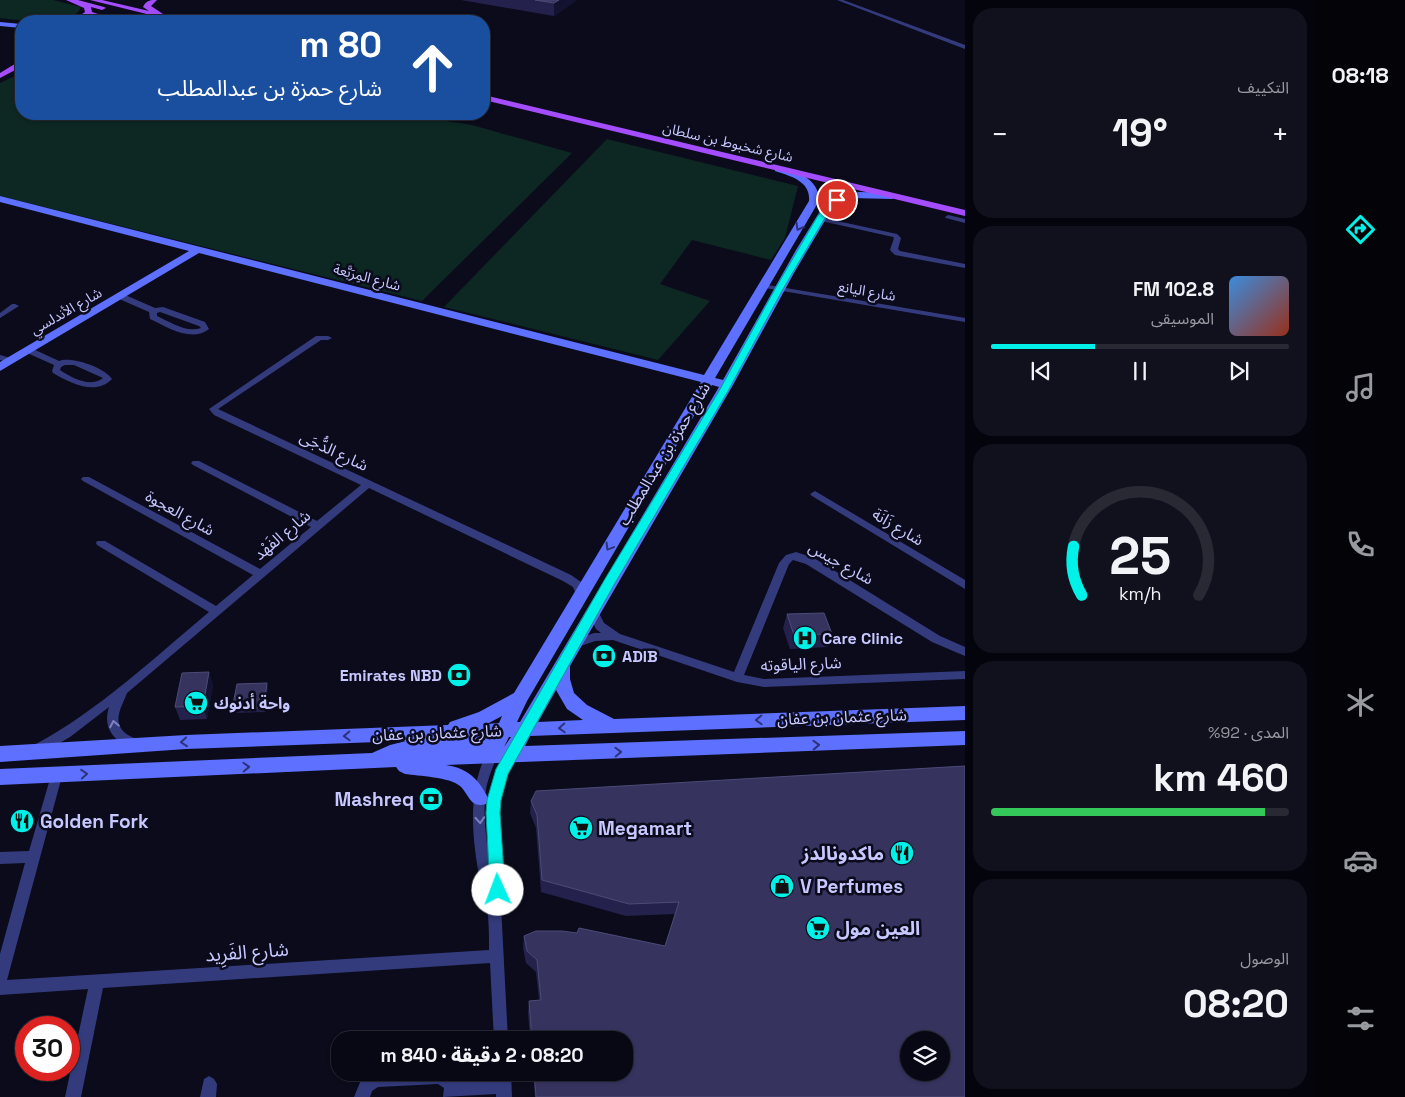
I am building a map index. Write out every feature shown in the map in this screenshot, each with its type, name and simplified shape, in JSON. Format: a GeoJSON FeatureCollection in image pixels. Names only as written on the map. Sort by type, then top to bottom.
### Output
{"type":"FeatureCollection","features":[{"type":"Feature","properties":{"kind":"main road"},"geometry":{"type":"LineString","coordinates":[[93,0],[116,4],[131,2]]}},
{"type":"Feature","properties":{"kind":"main road"},"geometry":{"type":"LineString","coordinates":[[93,0],[156,15]]}},
{"type":"Feature","properties":{"kind":"main road"},"geometry":{"type":"LineString","coordinates":[[123,7],[139,0]]}},
{"type":"Feature","properties":{"kind":"main road"},"geometry":{"type":"LineString","coordinates":[[154,0],[147,5],[149,10],[164,15]]}},
{"type":"Feature","properties":{"kind":"main road"},"geometry":{"type":"LineString","coordinates":[[72,1],[127,15],[133,13],[142,15]]}},
{"type":"Feature","properties":{"kind":"main road"},"geometry":{"type":"LineString","coordinates":[[72,1],[87,7],[89,13]]}},
{"type":"Feature","properties":{"kind":"main road"},"geometry":{"type":"LineString","coordinates":[[86,15],[89,13],[96,15]]}},
{"type":"Feature","properties":{"kind":"main road"},"geometry":{"type":"LineString","coordinates":[[0,68],[15,61]]}},
{"type":"Feature","properties":{"kind":"main road"},"geometry":{"type":"LineString","coordinates":[[0,76],[15,67]]}},
{"type":"Feature","properties":{"kind":"main road","name":"شارع شخبوط بن سلطان"},"geometry":{"type":"LineString","coordinates":[[490,93],[965,205]]}},
{"type":"Feature","properties":{"kind":"main road","name":"شارع شخبوط بن سلطان"},"geometry":{"type":"LineString","coordinates":[[490,99],[965,213]]}},
{"type":"Feature","properties":{"kind":"street"},"geometry":{"type":"LineString","coordinates":[[839,0],[965,47]]}},
{"type":"Feature","properties":{"kind":"street"},"geometry":{"type":"LineString","coordinates":[[0,19],[15,21]]}},
{"type":"Feature","properties":{"kind":"street"},"geometry":{"type":"LineString","coordinates":[[0,24],[15,25]]}},
{"type":"Feature","properties":{"kind":"street","name":"شارع حمزة بن عبدالمطلب"},"geometry":{"type":"LineString","coordinates":[[510,756],[685,454],[715,386],[765,286],[816,196],[810,185],[804,180],[778,169]]}},
{"type":"Feature","properties":{"kind":"street","name":"شارع حمزة بن عبدالمطلب"},"geometry":{"type":"LineString","coordinates":[[491,756],[497,730],[520,698],[593,574],[779,289],[829,205],[837,200],[865,194],[892,196]]}},
{"type":"Feature","properties":{"kind":"street","name":"شارع المِرَبَّعة"},"geometry":{"type":"LineString","coordinates":[[0,199],[715,386]]}},
{"type":"Feature","properties":{"kind":"street","name":"شارع المِرَبَّعة"},"geometry":{"type":"LineString","coordinates":[[0,206],[164,247],[193,251],[212,259],[715,386]]}},
{"type":"Feature","properties":{"kind":"street"},"geometry":{"type":"LineString","coordinates":[[948,217],[965,222]]}},
{"type":"Feature","properties":{"kind":"street"},"geometry":{"type":"LineString","coordinates":[[820,219],[895,235],[898,238],[894,250],[898,253],[965,266]]}},
{"type":"Feature","properties":{"kind":"street"},"geometry":{"type":"LineString","coordinates":[[164,247],[170,256],[168,266],[189,261],[212,259]]}},
{"type":"Feature","properties":{"kind":"street","name":"شارع الأندلسي"},"geometry":{"type":"LineString","coordinates":[[0,367],[5,359],[28,350],[193,251]]}},
{"type":"Feature","properties":{"kind":"street","name":"شارع اليانع"},"geometry":{"type":"LineString","coordinates":[[765,286],[965,320]]}},
{"type":"Feature","properties":{"kind":"street","name":"شارع الأندلسي"},"geometry":{"type":"LineString","coordinates":[[120,296],[154,311],[167,310],[202,324],[204,329],[198,333],[190,332],[153,317],[154,311]]}},
{"type":"Feature","properties":{"kind":"street"},"geometry":{"type":"LineString","coordinates":[[0,316],[15,306]]}},
{"type":"Feature","properties":{"kind":"street","name":"شارع الدُّجَى"},"geometry":{"type":"LineString","coordinates":[[328,338],[319,338],[213,409],[217,413],[567,578],[577,585],[581,594]]}},
{"type":"Feature","properties":{"kind":"street","name":"شارع الأندلسي"},"geometry":{"type":"LineString","coordinates":[[28,350],[59,364],[66,362],[75,363],[105,375],[108,379],[100,385],[89,385],[58,373],[55,369],[59,364]]}},
{"type":"Feature","properties":{"kind":"street"},"geometry":{"type":"LineString","coordinates":[[196,464],[318,526]]}},
{"type":"Feature","properties":{"kind":"street","name":"شارع العجوة"},"geometry":{"type":"LineString","coordinates":[[86,479],[260,574]]}},
{"type":"Feature","properties":{"kind":"street","name":"شارع الفَهْد"},"geometry":{"type":"LineString","coordinates":[[28,754],[66,734],[124,689],[368,484]]}},
{"type":"Feature","properties":{"kind":"street","name":"شارع زَانَة"},"geometry":{"type":"LineString","coordinates":[[815,494],[965,585]]}},
{"type":"Feature","properties":{"kind":"street"},"geometry":{"type":"LineString","coordinates":[[102,543],[216,612]]}},
{"type":"Feature","properties":{"kind":"street","name":"شارع جيس"},"geometry":{"type":"LineString","coordinates":[[736,678],[784,563],[788,557],[793,556],[810,560],[936,639],[965,652]]}},
{"type":"Feature","properties":{"kind":"street"},"geometry":{"type":"LineString","coordinates":[[567,578],[581,578],[593,574]]}},
{"type":"Feature","properties":{"kind":"street","name":"شارع الياقوته"},"geometry":{"type":"LineString","coordinates":[[593,612],[600,626],[616,636],[736,678],[764,683],[965,675]]}},
{"type":"Feature","properties":{"kind":"street","name":"شارع الياقوته"},"geometry":{"type":"LineString","coordinates":[[575,644],[594,637],[616,636]]}},
{"type":"Feature","properties":{"kind":"street"},"geometry":{"type":"LineString","coordinates":[[563,666],[562,686],[577,709],[612,726]]}},
{"type":"Feature","properties":{"kind":"street","name":"شارع الفَهْد"},"geometry":{"type":"LineString","coordinates":[[124,689],[116,703],[111,722],[116,733],[140,746]]}},
{"type":"Feature","properties":{"kind":"street"},"geometry":{"type":"LineString","coordinates":[[438,733],[485,717],[520,698]]}},
{"type":"Feature","properties":{"kind":"street","name":"شارع عثمان بن عفان"},"geometry":{"type":"LineString","coordinates":[[0,754],[28,754],[186,742],[965,713]]}},
{"type":"Feature","properties":{"kind":"street"},"geometry":{"type":"LineString","coordinates":[[372,761],[398,749],[484,744],[492,740],[497,730]]}},
{"type":"Feature","properties":{"kind":"street","name":"شارع عثمان بن عفان"},"geometry":{"type":"LineString","coordinates":[[0,777],[965,738]]}},
{"type":"Feature","properties":{"kind":"street"},"geometry":{"type":"LineString","coordinates":[[491,756],[481,783],[479,798],[487,884],[494,905],[500,1031]]}},
{"type":"Feature","properties":{"kind":"street"},"geometry":{"type":"LineString","coordinates":[[494,905],[498,890],[494,800],[501,773],[510,756]]}},
{"type":"Feature","properties":{"kind":"street"},"geometry":{"type":"LineString","coordinates":[[372,761],[450,772],[466,780],[479,798]]}},
{"type":"Feature","properties":{"kind":"street"},"geometry":{"type":"LineString","coordinates":[[0,979],[56,776]]}},
{"type":"Feature","properties":{"kind":"street"},"geometry":{"type":"LineString","coordinates":[[0,858],[34,857]]}},
{"type":"Feature","properties":{"kind":"street","name":"شارع الفَرِيد"},"geometry":{"type":"LineString","coordinates":[[0,988],[496,956]]}},
{"type":"Feature","properties":{"kind":"street"},"geometry":{"type":"LineString","coordinates":[[73,1097],[97,982]]}},
{"type":"Feature","properties":{"kind":"street"},"geometry":{"type":"LineString","coordinates":[[362,1097],[364,1088],[369,1082],[376,1079],[438,1076],[450,1082],[452,1093],[504,1085]]}},
{"type":"Feature","properties":{"kind":"green space"},"geometry":{"type":"Polygon","coordinates":[[[0,0],[53,0],[81,7],[74,15],[15,15],[15,20],[0,18],[0,0]]]}},
{"type":"Feature","properties":{"kind":"green space"},"geometry":{"type":"Polygon","coordinates":[[[15,76],[15,120],[440,120],[472,125],[572,153],[422,301],[0,196],[0,83],[15,76]]]}},
{"type":"Feature","properties":{"kind":"green space"},"geometry":{"type":"Polygon","coordinates":[[[607,139],[798,186],[785,238],[771,260],[692,240],[660,284],[710,301],[658,360],[444,307],[607,139]]]}},
{"type":"Feature","properties":{"kind":"building"},"geometry":{"type":"Polygon","coordinates":[[[535,0],[559,0],[554,3],[535,0]]]}},
{"type":"Feature","properties":{"kind":"building"},"geometry":{"type":"Polygon","coordinates":[[[824,613],[832,634],[794,635],[787,614],[824,613]]]}},
{"type":"Feature","properties":{"kind":"building"},"geometry":{"type":"Polygon","coordinates":[[[209,672],[203,706],[175,707],[182,673],[209,672]]]}},
{"type":"Feature","properties":{"kind":"building"},"geometry":{"type":"Polygon","coordinates":[[[267,683],[264,708],[232,709],[237,684],[267,683]]]}},
{"type":"Feature","properties":{"kind":"building","name":"العين مول"},"geometry":{"type":"Polygon","coordinates":[[[965,766],[965,1097],[536,1097],[535,1081],[633,1081],[633,1031],[531,1031],[529,1001],[541,1000],[537,960],[527,951],[524,936],[536,931],[577,933],[579,928],[665,946],[679,902],[629,904],[542,880],[537,815],[531,801],[536,791],[965,766]]]}},
{"type":"Feature","properties":{"kind":"place","name":"Care Clinic"},"geometry":{"type":"Point","coordinates":[805,638]}},
{"type":"Feature","properties":{"kind":"place","name":"ADIB"},"geometry":{"type":"Point","coordinates":[604,656]}},
{"type":"Feature","properties":{"kind":"place","name":"Emirates NBD"},"geometry":{"type":"Point","coordinates":[459,675]}},
{"type":"Feature","properties":{"kind":"place","name":"واحة أدنوك"},"geometry":{"type":"Point","coordinates":[196,703]}},
{"type":"Feature","properties":{"kind":"place","name":"Mashreq"},"geometry":{"type":"Point","coordinates":[431,799]}},
{"type":"Feature","properties":{"kind":"place","name":"Golden Fork"},"geometry":{"type":"Point","coordinates":[22,821]}},
{"type":"Feature","properties":{"kind":"place","name":"Megamart"},"geometry":{"type":"Point","coordinates":[581,828]}},
{"type":"Feature","properties":{"kind":"place","name":"ماكدونالدز"},"geometry":{"type":"Point","coordinates":[902,853]}},
{"type":"Feature","properties":{"kind":"place","name":"V Perfumes"},"geometry":{"type":"Point","coordinates":[782,886]}},
{"type":"Feature","properties":{"kind":"place","name":"العين مول"},"geometry":{"type":"Point","coordinates":[818,928]}},
{"type":"Feature","properties":{"kind":"route"},"geometry":{"type":"LineString","coordinates":[[498,890],[493,813],[496,789],[501,773],[610,582],[724,391],[779,289],[820,219],[829,205],[837,200]]}}]}
